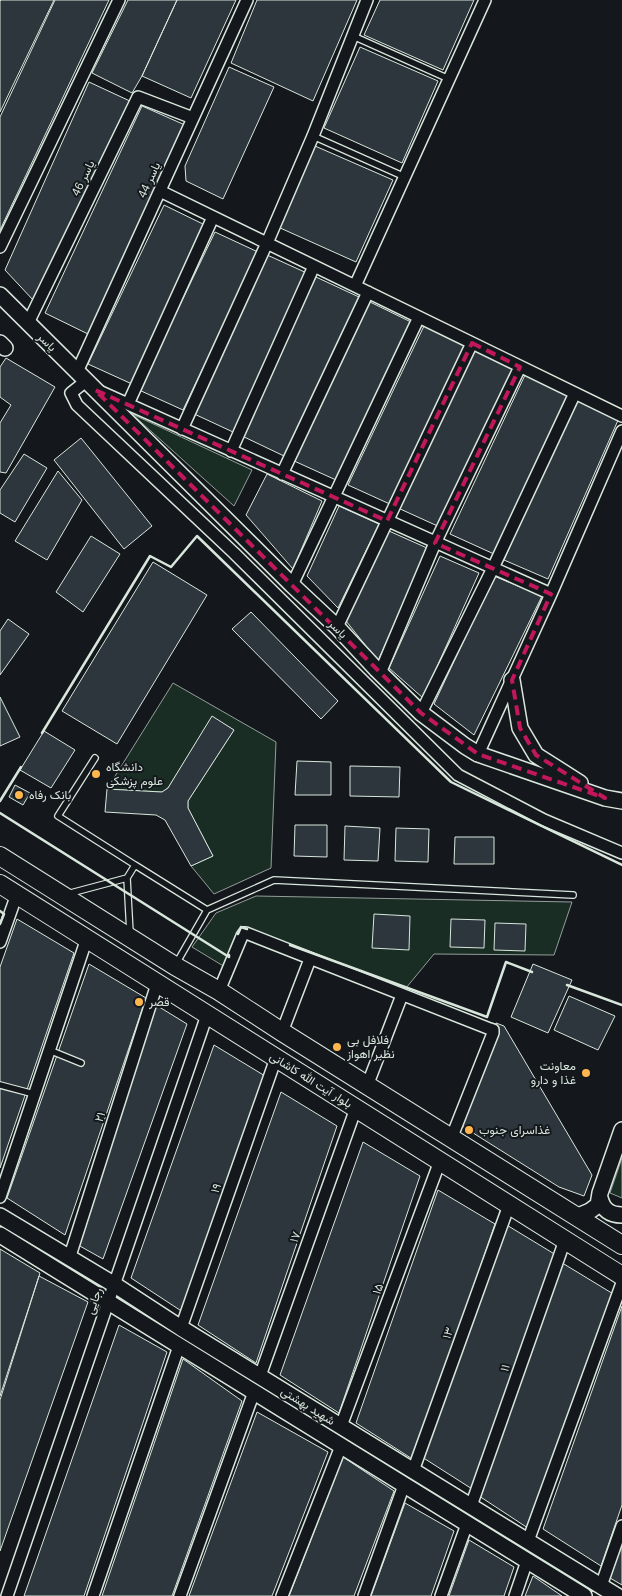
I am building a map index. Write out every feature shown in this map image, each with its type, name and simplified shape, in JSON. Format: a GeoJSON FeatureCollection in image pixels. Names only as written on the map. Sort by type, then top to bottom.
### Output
{"type":"FeatureCollection","features":[{"type":"Feature","properties":{"kind":"main road","name":"یاسر"},"geometry":{"type":"LineString","coordinates":[[0,295],[292,585],[337,627],[421,713],[478,754],[605,798],[622,801]]}},
{"type":"Feature","properties":{"kind":"main road"},"geometry":{"type":"LineString","coordinates":[[512,680],[520,728],[536,755],[605,798]]}},
{"type":"Feature","properties":{"kind":"main road","name":"بلوار آیت الله کاشانی"},"geometry":{"type":"LineString","coordinates":[[0,856],[175,966],[219,991],[451,1139],[622,1245]]}},
{"type":"Feature","properties":{"kind":"main road","name":"بلوار آیت الله کاشانی"},"geometry":{"type":"LineString","coordinates":[[0,884],[622,1276]]}},
{"type":"Feature","properties":{"kind":"main road"},"geometry":{"type":"LineString","coordinates":[[576,1217],[590,1212],[598,1205],[622,1130]]}},
{"type":"Feature","properties":{"kind":"main road"},"geometry":{"type":"LineString","coordinates":[[600,1198],[607,1211],[616,1215],[622,1215]]}},
{"type":"Feature","properties":{"kind":"main road","name":"شهید بهشتی"},"geometry":{"type":"LineString","coordinates":[[0,1216],[115,1285],[181,1328],[617,1596]]}},
{"type":"Feature","properties":{"kind":"main road","name":"شهید بهشتی"},"geometry":{"type":"LineString","coordinates":[[0,1235],[584,1596]]}},
{"type":"Feature","properties":{"kind":"street"},"geometry":{"type":"LineString","coordinates":[[0,247],[119,0]]}},
{"type":"Feature","properties":{"kind":"street","name":"یاسر 44"},"geometry":{"type":"LineString","coordinates":[[247,0],[160,190],[86,381],[71,393],[77,405],[234,554],[458,775],[544,820],[622,853]]}},
{"type":"Feature","properties":{"kind":"street"},"geometry":{"type":"LineString","coordinates":[[182,429],[267,243],[313,136],[367,0]]}},
{"type":"Feature","properties":{"kind":"street"},"geometry":{"type":"LineString","coordinates":[[355,286],[485,0]]}},
{"type":"Feature","properties":{"kind":"street","name":"یاسر 46"},"geometry":{"type":"LineString","coordinates":[[28,323],[138,97],[193,118]]}},
{"type":"Feature","properties":{"kind":"street"},"geometry":{"type":"LineString","coordinates":[[160,190],[622,416]]}},
{"type":"Feature","properties":{"kind":"street"},"geometry":{"type":"LineString","coordinates":[[128,404],[213,217]]}},
{"type":"Feature","properties":{"kind":"street"},"geometry":{"type":"LineString","coordinates":[[231,451],[314,266]]}},
{"type":"Feature","properties":{"kind":"street"},"geometry":{"type":"LineString","coordinates":[[282,474],[368,292]]}},
{"type":"Feature","properties":{"kind":"street"},"geometry":{"type":"LineString","coordinates":[[292,585],[418,317]]}},
{"type":"Feature","properties":{"kind":"street"},"geometry":{"type":"LineString","coordinates":[[337,627],[472,343]]}},
{"type":"Feature","properties":{"kind":"street"},"geometry":{"type":"LineString","coordinates":[[380,673],[435,543],[520,367]]}},
{"type":"Feature","properties":{"kind":"street","name":"یاسر"},"geometry":{"type":"LineString","coordinates":[[86,381],[128,404],[182,429],[551,594]]}},
{"type":"Feature","properties":{"kind":"street"},"geometry":{"type":"LineString","coordinates":[[421,713],[493,568],[574,393]]}},
{"type":"Feature","properties":{"kind":"street"},"geometry":{"type":"LineString","coordinates":[[478,754],[551,594],[622,430]]}},
{"type":"Feature","properties":{"kind":"street"},"geometry":{"type":"LineString","coordinates":[[0,942],[17,894]]}},
{"type":"Feature","properties":{"kind":"street"},"geometry":{"type":"LineString","coordinates":[[219,991],[244,933],[493,1030],[451,1139]]}},
{"type":"Feature","properties":{"kind":"street"},"geometry":{"type":"LineString","coordinates":[[0,1197],[86,938]]}},
{"type":"Feature","properties":{"kind":"street"},"geometry":{"type":"LineString","coordinates":[[282,1032],[310,959]]}},
{"type":"Feature","properties":{"kind":"street","name":"۲۱"},"geometry":{"type":"LineString","coordinates":[[69,1259],[157,984]]}},
{"type":"Feature","properties":{"kind":"street"},"geometry":{"type":"LineString","coordinates":[[367,1086],[402,995]]}},
{"type":"Feature","properties":{"kind":"street","name":"رجایی"},"geometry":{"type":"LineString","coordinates":[[7,1596],[207,1015]]}},
{"type":"Feature","properties":{"kind":"street","name":"۱۹"},"geometry":{"type":"LineString","coordinates":[[181,1328],[276,1058]]}},
{"type":"Feature","properties":{"kind":"street","name":"۱۷"},"geometry":{"type":"LineString","coordinates":[[260,1376],[356,1108]]}},
{"type":"Feature","properties":{"kind":"street","name":"۱۵"},"geometry":{"type":"LineString","coordinates":[[341,1426],[440,1161]]}},
{"type":"Feature","properties":{"kind":"street","name":"۱۳"},"geometry":{"type":"LineString","coordinates":[[414,1471],[509,1204]]}},
{"type":"Feature","properties":{"kind":"street","name":"۱۱"},"geometry":{"type":"LineString","coordinates":[[471,1506],[565,1240]]}},
{"type":"Feature","properties":{"kind":"street"},"geometry":{"type":"LineString","coordinates":[[528,1541],[622,1283]]}},
{"type":"Feature","properties":{"kind":"street"},"geometry":{"type":"LineString","coordinates":[[93,1596],[179,1346]]}},
{"type":"Feature","properties":{"kind":"street"},"geometry":{"type":"LineString","coordinates":[[180,1596],[254,1392]]}},
{"type":"Feature","properties":{"kind":"street"},"geometry":{"type":"LineString","coordinates":[[282,1596],[341,1446]]}},
{"type":"Feature","properties":{"kind":"street"},"geometry":{"type":"LineString","coordinates":[[364,1596],[404,1485]]}},
{"type":"Feature","properties":{"kind":"street"},"geometry":{"type":"LineString","coordinates":[[441,1596],[467,1524]]}},
{"type":"Feature","properties":{"kind":"street"},"geometry":{"type":"LineString","coordinates":[[601,1586],[622,1526]]}},
{"type":"Feature","properties":{"kind":"street"},"geometry":{"type":"LineString","coordinates":[[515,1596],[527,1560]]}},
{"type":"Feature","properties":{"kind":"lane"},"geometry":{"type":"LineString","coordinates":[[352,36],[449,80]]}},
{"type":"Feature","properties":{"kind":"lane"},"geometry":{"type":"LineString","coordinates":[[313,136],[405,177]]}},
{"type":"Feature","properties":{"kind":"lane"},"geometry":{"type":"LineString","coordinates":[[95,758],[58,816],[207,910]]}},
{"type":"Feature","properties":{"kind":"lane"},"geometry":{"type":"LineString","coordinates":[[130,938],[127,878],[135,865]]}},
{"type":"Feature","properties":{"kind":"lane"},"geometry":{"type":"LineString","coordinates":[[62,895],[127,878]]}},
{"type":"Feature","properties":{"kind":"lane"},"geometry":{"type":"LineString","coordinates":[[175,966],[207,910],[274,880],[573,895]]}},
{"type":"Feature","properties":{"kind":"lane"},"geometry":{"type":"LineString","coordinates":[[49,1050],[81,1063]]}},
{"type":"Feature","properties":{"kind":"lane"},"geometry":{"type":"LineString","coordinates":[[0,1085],[34,1094]]}},
{"type":"Feature","properties":{"kind":"highlighted area"},"geometry":{"type":"Polygon","coordinates":[[[472,343],[520,367],[435,543],[551,594],[512,680],[520,728],[536,755],[605,798],[478,754],[421,713],[95,390],[387,521],[472,343]]]}},
{"type":"Feature","properties":{"kind":"green space"},"geometry":{"type":"Polygon","coordinates":[[[132,414],[252,470],[234,506],[132,414]]]}},
{"type":"Feature","properties":{"kind":"green space"},"geometry":{"type":"Polygon","coordinates":[[[173,683],[276,742],[271,868],[214,894],[191,866],[213,856],[188,808],[188,801],[234,730],[212,717],[168,788],[162,792],[107,789],[173,683]]]}},
{"type":"Feature","properties":{"kind":"green space"},"geometry":{"type":"Polygon","coordinates":[[[256,896],[572,902],[554,955],[434,954],[406,988],[241,927],[225,967],[192,947],[216,913],[256,896]]]}},
{"type":"Feature","properties":{"kind":"green space"},"geometry":{"type":"Polygon","coordinates":[[[622,1158],[622,1198],[610,1193],[622,1158]]]}},
{"type":"Feature","properties":{"kind":"building"},"geometry":{"type":"Polygon","coordinates":[[[54,0],[0,112],[0,1],[54,0]]]}},
{"type":"Feature","properties":{"kind":"building"},"geometry":{"type":"Polygon","coordinates":[[[55,0],[109,0],[0,230],[0,117],[55,0]]]}},
{"type":"Feature","properties":{"kind":"building"},"geometry":{"type":"Polygon","coordinates":[[[128,0],[177,0],[142,76],[132,93],[92,73],[128,0]]]}},
{"type":"Feature","properties":{"kind":"building"},"geometry":{"type":"Polygon","coordinates":[[[177,0],[236,0],[191,98],[142,76],[177,0]]]}},
{"type":"Feature","properties":{"kind":"building"},"geometry":{"type":"Polygon","coordinates":[[[257,0],[357,0],[313,101],[231,63],[257,0]]]}},
{"type":"Feature","properties":{"kind":"building"},"geometry":{"type":"Polygon","coordinates":[[[380,0],[474,0],[443,70],[364,35],[380,0]]]}},
{"type":"Feature","properties":{"kind":"building"},"geometry":{"type":"Polygon","coordinates":[[[360,47],[438,81],[402,163],[324,128],[360,47]]]}},
{"type":"Feature","properties":{"kind":"building"},"geometry":{"type":"Polygon","coordinates":[[[229,67],[274,87],[223,199],[186,181],[185,166],[229,67]]]}},
{"type":"Feature","properties":{"kind":"building"},"geometry":{"type":"Polygon","coordinates":[[[89,82],[132,102],[34,301],[5,270],[89,82]]]}},
{"type":"Feature","properties":{"kind":"building"},"geometry":{"type":"Polygon","coordinates":[[[142,106],[185,125],[88,334],[45,313],[142,106]]]}},
{"type":"Feature","properties":{"kind":"building"},"geometry":{"type":"Polygon","coordinates":[[[315,146],[393,180],[356,262],[278,227],[315,146]]]}},
{"type":"Feature","properties":{"kind":"building"},"geometry":{"type":"Polygon","coordinates":[[[164,205],[207,226],[132,384],[88,364],[164,205]]]}},
{"type":"Feature","properties":{"kind":"building"},"geometry":{"type":"Polygon","coordinates":[[[215,232],[258,252],[183,410],[139,390],[215,232]]]}},
{"type":"Feature","properties":{"kind":"building"},"geometry":{"type":"Polygon","coordinates":[[[265,254],[309,274],[233,432],[190,412],[265,254]]]}},
{"type":"Feature","properties":{"kind":"building"},"geometry":{"type":"Polygon","coordinates":[[[316,277],[359,297],[284,456],[240,435],[316,277]]]}},
{"type":"Feature","properties":{"kind":"building"},"geometry":{"type":"Polygon","coordinates":[[[368,301],[411,322],[336,480],[292,460],[368,301]]]}},
{"type":"Feature","properties":{"kind":"building"},"geometry":{"type":"Polygon","coordinates":[[[424,326],[467,347],[392,505],[348,485],[424,326]]]}},
{"type":"Feature","properties":{"kind":"building"},"geometry":{"type":"Polygon","coordinates":[[[473,349],[516,369],[442,528],[398,508],[473,349]]]}},
{"type":"Feature","properties":{"kind":"building"},"geometry":{"type":"Polygon","coordinates":[[[6,358],[55,387],[6,473],[0,472],[0,423],[11,405],[0,397],[0,367],[6,358]]]}},
{"type":"Feature","properties":{"kind":"building"},"geometry":{"type":"Polygon","coordinates":[[[525,375],[569,396],[494,554],[450,534],[525,375]]]}},
{"type":"Feature","properties":{"kind":"building"},"geometry":{"type":"Polygon","coordinates":[[[575,399],[619,418],[548,579],[504,560],[575,399]]]}},
{"type":"Feature","properties":{"kind":"building"},"geometry":{"type":"Polygon","coordinates":[[[81,438],[152,526],[124,549],[54,460],[81,438]]]}},
{"type":"Feature","properties":{"kind":"building"},"geometry":{"type":"Polygon","coordinates":[[[24,454],[47,468],[15,522],[0,513],[0,490],[24,454]]]}},
{"type":"Feature","properties":{"kind":"building"},"geometry":{"type":"Polygon","coordinates":[[[58,471],[82,500],[47,560],[15,541],[58,471]]]}},
{"type":"Feature","properties":{"kind":"building"},"geometry":{"type":"Polygon","coordinates":[[[267,474],[322,501],[293,569],[246,515],[267,474]]]}},
{"type":"Feature","properties":{"kind":"building"},"geometry":{"type":"Polygon","coordinates":[[[339,506],[379,524],[338,608],[307,576],[339,506]]]}},
{"type":"Feature","properties":{"kind":"building"},"geometry":{"type":"Polygon","coordinates":[[[389,531],[427,548],[378,661],[346,621],[389,531]]]}},
{"type":"Feature","properties":{"kind":"building"},"geometry":{"type":"Polygon","coordinates":[[[91,536],[120,554],[83,612],[56,592],[91,536]]]}},
{"type":"Feature","properties":{"kind":"building"},"geometry":{"type":"Polygon","coordinates":[[[440,556],[479,573],[423,698],[389,668],[440,556]]]}},
{"type":"Feature","properties":{"kind":"building"},"geometry":{"type":"Polygon","coordinates":[[[153,562],[207,595],[117,744],[62,711],[153,562]]]}},
{"type":"Feature","properties":{"kind":"building"},"geometry":{"type":"Polygon","coordinates":[[[494,576],[542,596],[474,735],[434,704],[494,576]]]}},
{"type":"Feature","properties":{"kind":"building"},"geometry":{"type":"Polygon","coordinates":[[[251,612],[338,701],[321,719],[232,629],[251,612]]]}},
{"type":"Feature","properties":{"kind":"building"},"geometry":{"type":"Polygon","coordinates":[[[8,619],[29,634],[0,675],[0,631],[8,619]]]}},
{"type":"Feature","properties":{"kind":"building"},"geometry":{"type":"Polygon","coordinates":[[[0,697],[20,737],[0,746],[0,697]]]}},
{"type":"Feature","properties":{"kind":"building"},"geometry":{"type":"Polygon","coordinates":[[[212,716],[234,730],[188,801],[188,808],[213,856],[191,866],[165,820],[156,815],[105,812],[107,789],[162,792],[168,788],[212,716]]]}},
{"type":"Feature","properties":{"kind":"building"},"geometry":{"type":"Polygon","coordinates":[[[44,731],[75,750],[51,788],[20,770],[44,731]]]}},
{"type":"Feature","properties":{"kind":"building"},"geometry":{"type":"Polygon","coordinates":[[[297,761],[331,762],[331,795],[295,795],[297,761]]]}},
{"type":"Feature","properties":{"kind":"building"},"geometry":{"type":"Polygon","coordinates":[[[350,766],[400,767],[399,797],[350,796],[350,766]]]}},
{"type":"Feature","properties":{"kind":"building","name":"بانک رفاه"},"geometry":{"type":"Polygon","coordinates":[[[15,785],[30,793],[23,805],[9,797],[15,785]]]}},
{"type":"Feature","properties":{"kind":"building"},"geometry":{"type":"Polygon","coordinates":[[[295,825],[327,825],[327,857],[294,856],[295,825]]]}},
{"type":"Feature","properties":{"kind":"building"},"geometry":{"type":"Polygon","coordinates":[[[345,826],[380,828],[378,861],[344,860],[345,826]]]}},
{"type":"Feature","properties":{"kind":"building"},"geometry":{"type":"Polygon","coordinates":[[[396,828],[429,829],[428,862],[395,861],[396,828]]]}},
{"type":"Feature","properties":{"kind":"building"},"geometry":{"type":"Polygon","coordinates":[[[455,837],[494,837],[494,864],[454,864],[455,837]]]}},
{"type":"Feature","properties":{"kind":"building"},"geometry":{"type":"Polygon","coordinates":[[[374,914],[410,916],[409,950],[372,948],[374,914]]]}},
{"type":"Feature","properties":{"kind":"building"},"geometry":{"type":"Polygon","coordinates":[[[17,919],[74,953],[0,1168],[0,967],[17,919]]]}},
{"type":"Feature","properties":{"kind":"building"},"geometry":{"type":"Polygon","coordinates":[[[451,919],[485,920],[484,948],[450,947],[451,919]]]}},
{"type":"Feature","properties":{"kind":"building"},"geometry":{"type":"Polygon","coordinates":[[[495,923],[526,924],[525,951],[494,950],[495,923]]]}},
{"type":"Feature","properties":{"kind":"building"},"geometry":{"type":"Polygon","coordinates":[[[89,964],[146,998],[65,1235],[7,1198],[89,964]]]}},
{"type":"Feature","properties":{"kind":"building"},"geometry":{"type":"Polygon","coordinates":[[[533,964],[572,980],[548,1033],[511,1017],[533,964]]]}},
{"type":"Feature","properties":{"kind":"building"},"geometry":{"type":"Polygon","coordinates":[[[569,996],[615,1016],[598,1050],[554,1030],[569,996]]]}},
{"type":"Feature","properties":{"kind":"building"},"geometry":{"type":"Polygon","coordinates":[[[156,1005],[187,1024],[103,1259],[78,1245],[156,1005]]]}},
{"type":"Feature","properties":{"kind":"building"},"geometry":{"type":"Polygon","coordinates":[[[496,1023],[504,1026],[592,1175],[584,1196],[559,1187],[462,1126],[496,1023]]]}},
{"type":"Feature","properties":{"kind":"building"},"geometry":{"type":"Polygon","coordinates":[[[214,1045],[270,1079],[189,1316],[131,1278],[214,1045]]]}},
{"type":"Feature","properties":{"kind":"building"},"geometry":{"type":"Polygon","coordinates":[[[281,1092],[337,1126],[256,1363],[198,1325],[281,1092]]]}},
{"type":"Feature","properties":{"kind":"building"},"geometry":{"type":"Polygon","coordinates":[[[363,1142],[420,1176],[339,1413],[280,1375],[363,1142]]]}},
{"type":"Feature","properties":{"kind":"building"},"geometry":{"type":"Polygon","coordinates":[[[438,1190],[495,1224],[414,1460],[356,1423],[438,1190]]]}},
{"type":"Feature","properties":{"kind":"building"},"geometry":{"type":"Polygon","coordinates":[[[505,1224],[561,1258],[480,1494],[422,1457],[505,1224]]]}},
{"type":"Feature","properties":{"kind":"building"},"geometry":{"type":"Polygon","coordinates":[[[0,1249],[40,1273],[0,1396],[0,1249]]]}},
{"type":"Feature","properties":{"kind":"building"},"geometry":{"type":"Polygon","coordinates":[[[559,1261],[615,1295],[534,1532],[476,1494],[559,1261]]]}},
{"type":"Feature","properties":{"kind":"building"},"geometry":{"type":"Polygon","coordinates":[[[39,1276],[88,1302],[0,1551],[0,1400],[39,1276]]]}},
{"type":"Feature","properties":{"kind":"building"},"geometry":{"type":"Polygon","coordinates":[[[622,1306],[622,1505],[601,1566],[543,1529],[622,1306]]]}},
{"type":"Feature","properties":{"kind":"building"},"geometry":{"type":"Polygon","coordinates":[[[119,1325],[167,1352],[84,1596],[24,1596],[119,1325]]]}},
{"type":"Feature","properties":{"kind":"building"},"geometry":{"type":"Polygon","coordinates":[[[183,1359],[242,1401],[172,1596],[102,1596],[183,1359]]]}},
{"type":"Feature","properties":{"kind":"building"},"geometry":{"type":"Polygon","coordinates":[[[257,1412],[328,1452],[272,1596],[189,1596],[257,1412]]]}},
{"type":"Feature","properties":{"kind":"building"},"geometry":{"type":"Polygon","coordinates":[[[343,1457],[394,1491],[354,1596],[289,1596],[343,1457]]]}},
{"type":"Feature","properties":{"kind":"building"},"geometry":{"type":"Polygon","coordinates":[[[405,1503],[454,1531],[431,1596],[371,1596],[405,1503]]]}},
{"type":"Feature","properties":{"kind":"building"},"geometry":{"type":"Polygon","coordinates":[[[469,1540],[514,1567],[504,1596],[449,1596],[469,1540]]]}},
{"type":"Feature","properties":{"kind":"building"},"geometry":{"type":"Polygon","coordinates":[[[622,1544],[622,1585],[610,1578],[622,1544]]]}},
{"type":"Feature","properties":{"kind":"building"},"geometry":{"type":"Polygon","coordinates":[[[533,1576],[562,1596],[525,1596],[533,1576]]]}},
{"type":"Feature","properties":{"kind":"wall"},"geometry":{"type":"LineString","coordinates":[[42,733],[150,556],[171,567],[197,536],[451,782],[622,865]]}},
{"type":"Feature","properties":{"kind":"wall"},"geometry":{"type":"LineString","coordinates":[[0,801],[21,767]]}},
{"type":"Feature","properties":{"kind":"wall"},"geometry":{"type":"LineString","coordinates":[[0,813],[229,957],[229,955]]}},
{"type":"Feature","properties":{"kind":"wall"},"geometry":{"type":"LineString","coordinates":[[0,911],[4,914],[0,924]]}},
{"type":"Feature","properties":{"kind":"wall"},"geometry":{"type":"LineString","coordinates":[[238,934],[241,927],[247,929]]}},
{"type":"Feature","properties":{"kind":"wall"},"geometry":{"type":"LineString","coordinates":[[290,945],[487,1017],[506,962],[532,972]]}},
{"type":"Feature","properties":{"kind":"wall"},"geometry":{"type":"LineString","coordinates":[[567,985],[622,1005]]}},
{"type":"Feature","properties":{"kind":"place","name":"دانشگاه علوم پزشکی"},"geometry":{"type":"Point","coordinates":[96,774]}},
{"type":"Feature","properties":{"kind":"place","name":"بانک رفاه"},"geometry":{"type":"Point","coordinates":[19,795]}},
{"type":"Feature","properties":{"kind":"place","name":"قصر"},"geometry":{"type":"Point","coordinates":[139,1002]}},
{"type":"Feature","properties":{"kind":"place","name":"فلافل بی نظیر اهواز"},"geometry":{"type":"Point","coordinates":[337,1047]}},
{"type":"Feature","properties":{"kind":"place","name":"معاونت غذا و دارو"},"geometry":{"type":"Point","coordinates":[586,1073]}},
{"type":"Feature","properties":{"kind":"place","name":"غذاسرای جنوب"},"geometry":{"type":"Point","coordinates":[469,1130]}}]}
